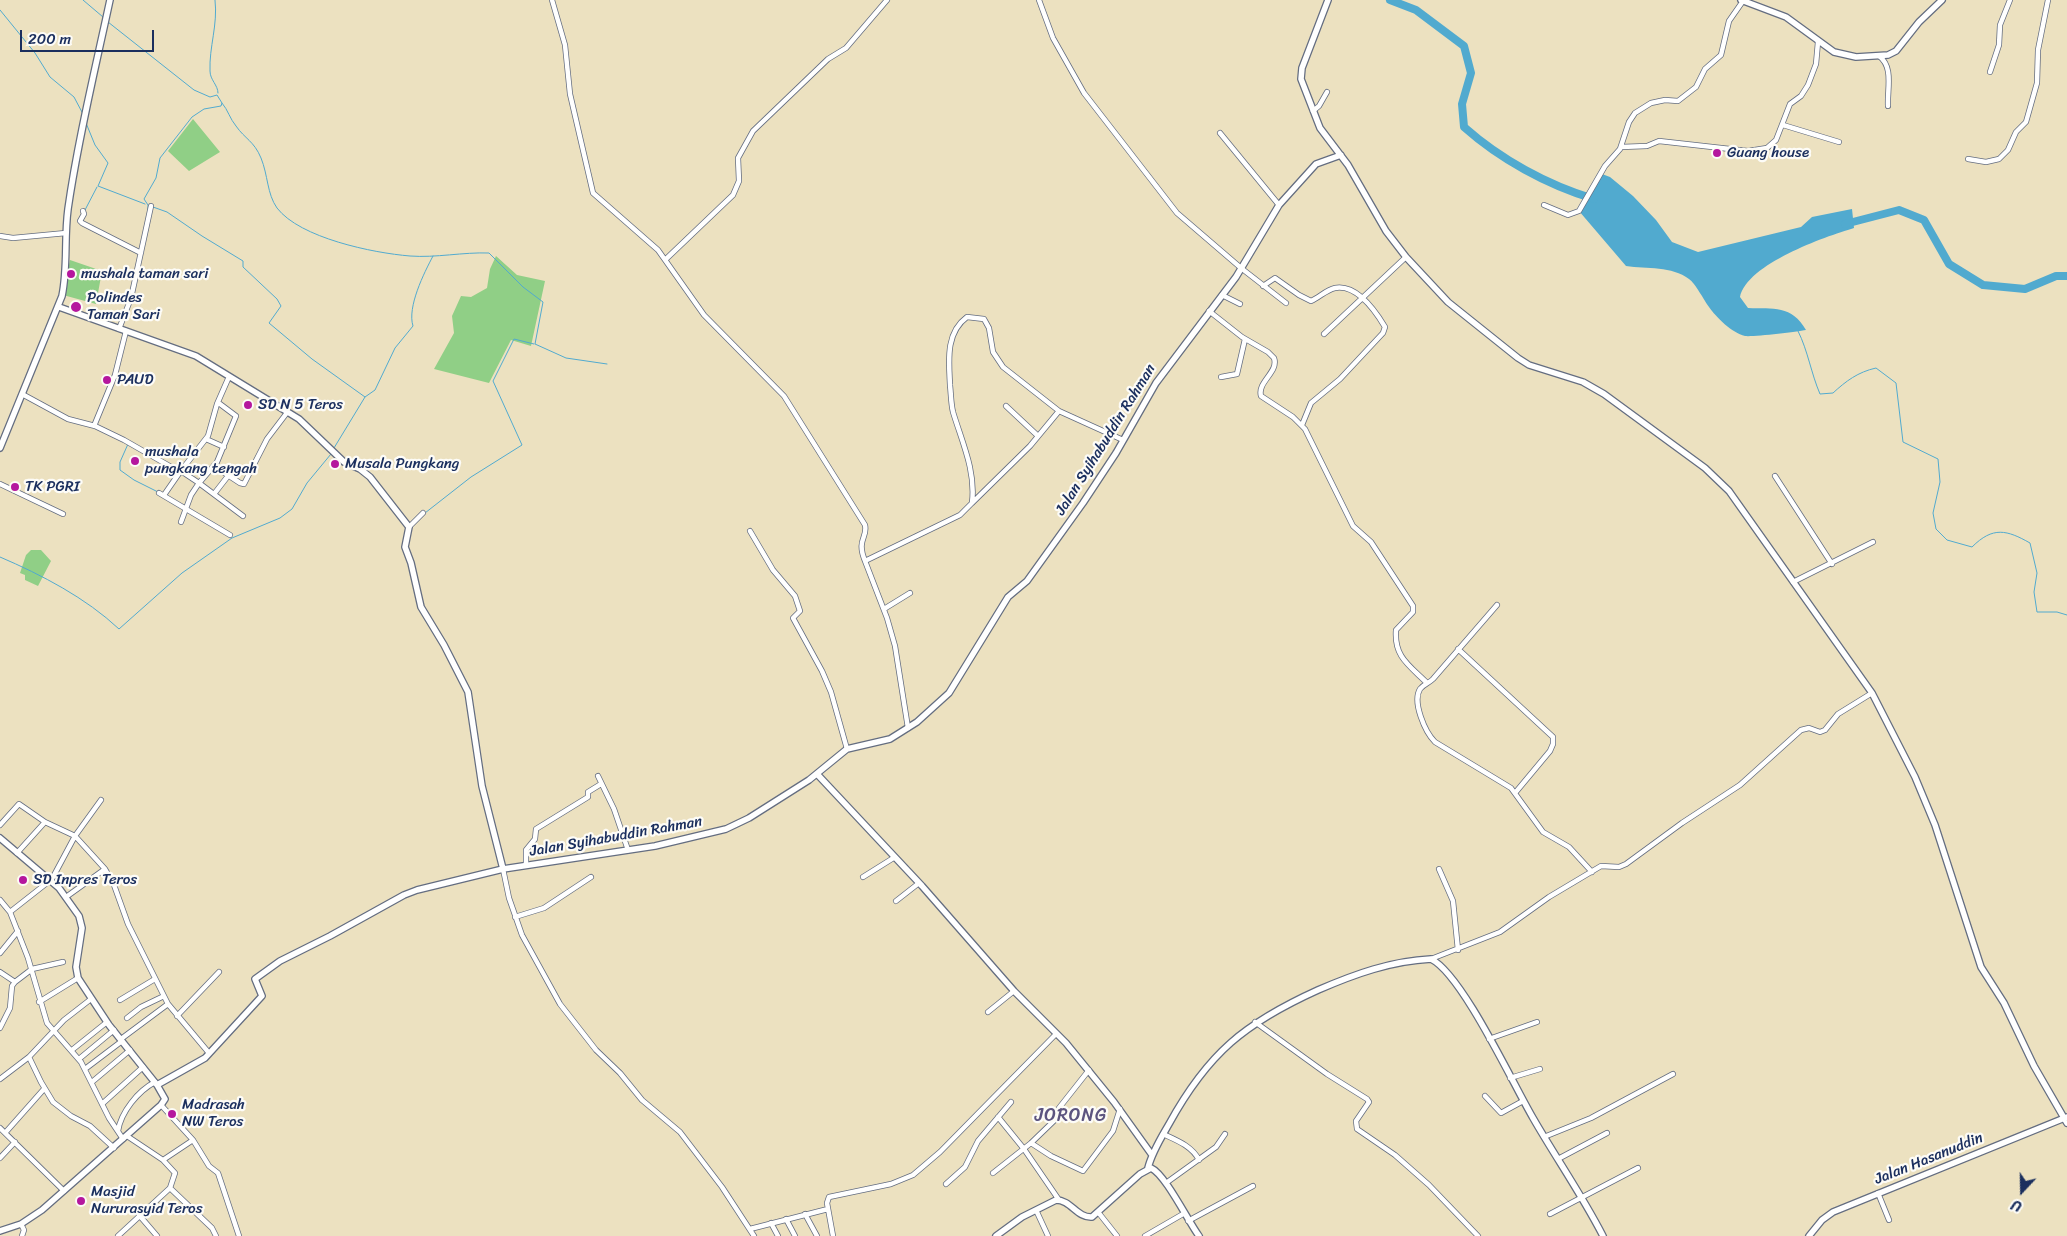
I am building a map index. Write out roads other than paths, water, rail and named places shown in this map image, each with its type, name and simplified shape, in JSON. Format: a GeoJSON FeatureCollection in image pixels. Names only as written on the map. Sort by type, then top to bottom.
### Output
{"type":"FeatureCollection","features":[{"type":"Feature","properties":{"kind":"street"},"geometry":{"type":"LineString","coordinates":[[0,448],[8,424],[58,306],[60,289],[67,271],[65,233],[84,118],[110,0]]}},
{"type":"Feature","properties":{"kind":"street"},"geometry":{"type":"LineString","coordinates":[[552,0],[565,45],[570,94],[593,193],[666,259],[704,315],[756,365],[789,402],[821,458],[865,525],[866,530],[860,543],[865,562],[884,609],[896,655],[908,728]]}},
{"type":"Feature","properties":{"kind":"street"},"geometry":{"type":"LineString","coordinates":[[666,259],[733,195],[739,181],[738,158],[754,131],[828,59],[846,48],[887,0]]}},
{"type":"Feature","properties":{"kind":"street"},"geometry":{"type":"LineString","coordinates":[[1039,0],[1053,38],[1090,101],[1177,213],[1241,268],[1286,303]]}},
{"type":"Feature","properties":{"kind":"street"},"geometry":{"type":"LineString","coordinates":[[1328,0],[1301,72],[1301,79],[1326,138],[1341,154],[1377,217],[1406,257],[1458,310],[1525,363],[1583,382],[1597,390],[1705,468],[1729,491],[1872,693],[1911,769],[1935,825],[1981,967],[2004,1003],[2034,1066],[2066,1119]]}},
{"type":"Feature","properties":{"kind":"street"},"geometry":{"type":"LineString","coordinates":[[1544,206],[1568,215],[1579,211],[1621,147],[1629,122],[1635,113],[1651,103],[1666,100],[1678,101],[1696,87],[1706,69],[1721,55],[1729,21],[1742,1],[1786,17],[1834,52],[1848,56],[1878,56],[1896,51],[1919,22],[1942,0]]}},
{"type":"Feature","properties":{"kind":"street"},"geometry":{"type":"LineString","coordinates":[[1990,72],[1999,45],[2000,25],[2010,0]]}},
{"type":"Feature","properties":{"kind":"street"},"geometry":{"type":"LineString","coordinates":[[1968,159],[1986,162],[1999,159],[2008,150],[2016,132],[2026,122],[2037,83],[2038,50],[2048,0]]}},
{"type":"Feature","properties":{"kind":"street"},"geometry":{"type":"LineString","coordinates":[[1621,147],[1648,146],[1661,141],[1755,151],[1772,145],[1783,125],[1790,104],[1805,91],[1813,74],[1818,42]]}},
{"type":"Feature","properties":{"kind":"street"},"geometry":{"type":"LineString","coordinates":[[1878,56],[1885,62],[1889,70],[1888,106]]}},
{"type":"Feature","properties":{"kind":"street"},"geometry":{"type":"LineString","coordinates":[[1313,111],[1319,106],[1327,92]]}},
{"type":"Feature","properties":{"kind":"street"},"geometry":{"type":"LineString","coordinates":[[1783,125],[1839,142]]}},
{"type":"Feature","properties":{"kind":"street"},"geometry":{"type":"LineString","coordinates":[[1220,133],[1279,205]]}},
{"type":"Feature","properties":{"kind":"street","name":"Jalan Syihabuddin Rahman"},"geometry":{"type":"LineString","coordinates":[[156,1083],[186,1070],[209,1053],[262,996],[255,979],[280,961],[404,895],[503,869],[628,850],[700,836],[733,826],[817,774],[847,749],[890,739],[908,728],[949,693],[1008,597],[1024,585],[1032,575],[1094,487],[1153,387],[1241,268],[1279,205],[1316,164],[1341,154]]}},
{"type":"Feature","properties":{"kind":"street"},"geometry":{"type":"LineString","coordinates":[[92,426],[115,375],[120,329],[131,298],[151,207]]}},
{"type":"Feature","properties":{"kind":"street"},"geometry":{"type":"LineString","coordinates":[[83,212],[80,221],[82,223],[140,253]]}},
{"type":"Feature","properties":{"kind":"street"},"geometry":{"type":"LineString","coordinates":[[0,236],[13,238],[65,233]]}},
{"type":"Feature","properties":{"kind":"street"},"geometry":{"type":"LineString","coordinates":[[1324,334],[1406,257]]}},
{"type":"Feature","properties":{"kind":"street"},"geometry":{"type":"LineString","coordinates":[[1263,286],[1275,278],[1313,301],[1330,289],[1348,290],[1361,298],[1375,312],[1385,327],[1385,330],[1340,379],[1311,403],[1302,426]]}},
{"type":"Feature","properties":{"kind":"street"},"geometry":{"type":"LineString","coordinates":[[1222,295],[1240,304]]}},
{"type":"Feature","properties":{"kind":"street"},"geometry":{"type":"LineString","coordinates":[[58,306],[196,356],[299,419],[344,462],[360,469],[370,477],[409,527]]}},
{"type":"Feature","properties":{"kind":"street"},"geometry":{"type":"LineString","coordinates":[[1209,311],[1244,339],[1268,352],[1275,361],[1260,390],[1261,396],[1302,426],[1314,443],[1353,526],[1371,542],[1413,606],[1413,612],[1396,630],[1396,649],[1427,683]]}},
{"type":"Feature","properties":{"kind":"street"},"geometry":{"type":"LineString","coordinates":[[972,503],[970,468],[952,407],[948,359],[952,338],[963,320],[970,317],[984,319],[989,329],[993,352],[999,364],[1059,411],[1123,440]]}},
{"type":"Feature","properties":{"kind":"street"},"geometry":{"type":"LineString","coordinates":[[1221,378],[1237,374],[1244,339]]}},
{"type":"Feature","properties":{"kind":"street"},"geometry":{"type":"LineString","coordinates":[[228,379],[217,404],[206,439],[162,494],[185,510],[230,535]]}},
{"type":"Feature","properties":{"kind":"street"},"geometry":{"type":"LineString","coordinates":[[20,395],[62,416],[112,435],[160,459],[199,483],[244,516]]}},
{"type":"Feature","properties":{"kind":"street"},"geometry":{"type":"LineString","coordinates":[[181,522],[191,493],[214,466],[224,447],[236,416],[220,404]]}},
{"type":"Feature","properties":{"kind":"street"},"geometry":{"type":"LineString","coordinates":[[1006,406],[1038,436]]}},
{"type":"Feature","properties":{"kind":"street"},"geometry":{"type":"LineString","coordinates":[[865,562],[960,515],[1038,436],[1059,411]]}},
{"type":"Feature","properties":{"kind":"street"},"geometry":{"type":"LineString","coordinates":[[214,466],[240,484],[246,482],[267,439],[286,414]]}},
{"type":"Feature","properties":{"kind":"street"},"geometry":{"type":"LineString","coordinates":[[206,439],[224,447]]}},
{"type":"Feature","properties":{"kind":"street"},"geometry":{"type":"LineString","coordinates":[[214,494],[228,476]]}},
{"type":"Feature","properties":{"kind":"street"},"geometry":{"type":"LineString","coordinates":[[1775,476],[1832,564]]}},
{"type":"Feature","properties":{"kind":"street"},"geometry":{"type":"LineString","coordinates":[[0,484],[63,514]]}},
{"type":"Feature","properties":{"kind":"street"},"geometry":{"type":"LineString","coordinates":[[423,513],[409,527],[405,547],[421,607],[444,645],[468,692],[482,786],[515,918],[546,980],[573,1021],[596,1050],[620,1073],[642,1100],[680,1132],[702,1160],[754,1236]]}},
{"type":"Feature","properties":{"kind":"street"},"geometry":{"type":"LineString","coordinates":[[750,531],[773,570],[798,602],[800,611],[793,618],[822,671],[831,692],[847,749]]}},
{"type":"Feature","properties":{"kind":"street"},"geometry":{"type":"LineString","coordinates":[[1793,582],[1832,564],[1872,542]]}},
{"type":"Feature","properties":{"kind":"street"},"geometry":{"type":"LineString","coordinates":[[884,609],[910,593]]}},
{"type":"Feature","properties":{"kind":"street"},"geometry":{"type":"LineString","coordinates":[[1497,605],[1419,691],[1417,702],[1432,738],[1440,745],[1503,782],[1515,793],[1543,832],[1569,847],[1592,872]]}},
{"type":"Feature","properties":{"kind":"street"},"geometry":{"type":"LineString","coordinates":[[1458,649],[1553,737],[1550,751],[1515,793]]}},
{"type":"Feature","properties":{"kind":"street"},"geometry":{"type":"LineString","coordinates":[[998,1117],[1024,1149],[1059,1200],[1086,1217],[1098,1212],[1148,1168],[1152,1155],[1163,1134],[1194,1082],[1234,1038],[1255,1022],[1290,1002],[1359,972],[1431,959],[1500,932],[1550,897],[1604,865],[1616,867],[1626,864],[1682,823],[1740,785],[1801,730],[1808,728],[1820,732],[1825,730],[1838,714],[1872,693]]}},
{"type":"Feature","properties":{"kind":"street"},"geometry":{"type":"LineString","coordinates":[[817,774],[919,883],[1014,992],[1089,1070],[1120,1109],[1152,1155]]}},
{"type":"Feature","properties":{"kind":"street"},"geometry":{"type":"LineString","coordinates":[[598,776],[614,809],[628,850]]}},
{"type":"Feature","properties":{"kind":"street"},"geometry":{"type":"LineString","coordinates":[[526,865],[526,850],[535,839],[536,829],[588,797],[588,792],[602,784]]}},
{"type":"Feature","properties":{"kind":"street"},"geometry":{"type":"LineString","coordinates":[[10,912],[50,880],[75,836],[101,800]]}},
{"type":"Feature","properties":{"kind":"street"},"geometry":{"type":"LineString","coordinates":[[0,825],[18,804],[45,822],[75,836],[105,869],[114,885],[128,924],[168,1004],[209,1053]]}},
{"type":"Feature","properties":{"kind":"street"},"geometry":{"type":"LineString","coordinates":[[17,853],[45,822]]}},
{"type":"Feature","properties":{"kind":"street"},"geometry":{"type":"LineString","coordinates":[[0,838],[50,880],[66,897],[82,922],[76,967],[78,978],[107,1022],[144,1067],[165,1099],[161,1105],[114,1148],[64,1191],[21,1224],[0,1231]]}},
{"type":"Feature","properties":{"kind":"street"},"geometry":{"type":"LineString","coordinates":[[864,877],[894,857]]}},
{"type":"Feature","properties":{"kind":"street"},"geometry":{"type":"LineString","coordinates":[[66,897],[105,869]]}},
{"type":"Feature","properties":{"kind":"street"},"geometry":{"type":"LineString","coordinates":[[1439,869],[1453,901],[1458,950]]}},
{"type":"Feature","properties":{"kind":"street"},"geometry":{"type":"LineString","coordinates":[[515,918],[544,908],[591,878]]}},
{"type":"Feature","properties":{"kind":"street"},"geometry":{"type":"LineString","coordinates":[[896,901],[919,883]]}},
{"type":"Feature","properties":{"kind":"street"},"geometry":{"type":"LineString","coordinates":[[0,900],[10,912],[18,931],[32,969],[40,1002],[52,1031],[79,1058],[118,1132],[163,1160],[175,1173],[170,1188],[118,1236]]}},
{"type":"Feature","properties":{"kind":"street"},"geometry":{"type":"LineString","coordinates":[[0,953],[18,931]]}},
{"type":"Feature","properties":{"kind":"street"},"geometry":{"type":"LineString","coordinates":[[1431,959],[1440,965],[1459,987],[1523,1101],[1582,1197],[1603,1236]]}},
{"type":"Feature","properties":{"kind":"street"},"geometry":{"type":"LineString","coordinates":[[0,1028],[10,1008],[14,982],[32,969],[63,962]]}},
{"type":"Feature","properties":{"kind":"street"},"geometry":{"type":"LineString","coordinates":[[0,972],[14,982]]}},
{"type":"Feature","properties":{"kind":"street"},"geometry":{"type":"LineString","coordinates":[[177,1016],[219,972]]}},
{"type":"Feature","properties":{"kind":"street"},"geometry":{"type":"LineString","coordinates":[[40,1002],[78,978]]}},
{"type":"Feature","properties":{"kind":"street"},"geometry":{"type":"LineString","coordinates":[[120,1000],[154,979]]}},
{"type":"Feature","properties":{"kind":"street"},"geometry":{"type":"LineString","coordinates":[[988,1012],[1014,992]]}},
{"type":"Feature","properties":{"kind":"street"},"geometry":{"type":"LineString","coordinates":[[127,1018],[141,1007],[164,996]]}},
{"type":"Feature","properties":{"kind":"street"},"geometry":{"type":"LineString","coordinates":[[0,1079],[29,1057],[52,1031],[91,999]]}},
{"type":"Feature","properties":{"kind":"street"},"geometry":{"type":"LineString","coordinates":[[86,1069],[168,1004]]}},
{"type":"Feature","properties":{"kind":"street"},"geometry":{"type":"LineString","coordinates":[[72,1050],[107,1022]]}},
{"type":"Feature","properties":{"kind":"street"},"geometry":{"type":"LineString","coordinates":[[1255,1022],[1304,1059],[1367,1098],[1369,1102],[1356,1121],[1358,1128],[1395,1155],[1429,1186],[1478,1236]]}},
{"type":"Feature","properties":{"kind":"street"},"geometry":{"type":"LineString","coordinates":[[1489,1039],[1537,1022]]}},
{"type":"Feature","properties":{"kind":"street"},"geometry":{"type":"LineString","coordinates":[[79,1058],[114,1030]]}},
{"type":"Feature","properties":{"kind":"street"},"geometry":{"type":"LineString","coordinates":[[833,1236],[828,1209],[829,1197],[891,1184],[913,1175],[940,1152],[1056,1034]]}},
{"type":"Feature","properties":{"kind":"street"},"geometry":{"type":"LineString","coordinates":[[92,1082],[130,1050]]}},
{"type":"Feature","properties":{"kind":"street"},"geometry":{"type":"LineString","coordinates":[[29,1057],[44,1089],[53,1102],[66,1113],[90,1126],[114,1148]]}},
{"type":"Feature","properties":{"kind":"street"},"geometry":{"type":"LineString","coordinates":[[102,1104],[144,1067]]}},
{"type":"Feature","properties":{"kind":"street"},"geometry":{"type":"LineString","coordinates":[[993,1173],[1031,1143],[1060,1115],[1059,1108],[1089,1070]]}},
{"type":"Feature","properties":{"kind":"street"},"geometry":{"type":"LineString","coordinates":[[1510,1078],[1540,1070]]}},
{"type":"Feature","properties":{"kind":"street"},"geometry":{"type":"LineString","coordinates":[[1544,1137],[1590,1118],[1674,1074]]}},
{"type":"Feature","properties":{"kind":"street"},"geometry":{"type":"LineString","coordinates":[[118,1132],[122,1119],[134,1100],[144,1088],[156,1083]]}},
{"type":"Feature","properties":{"kind":"street"},"geometry":{"type":"LineString","coordinates":[[44,1089],[1,1130],[64,1191]]}},
{"type":"Feature","properties":{"kind":"street"},"geometry":{"type":"LineString","coordinates":[[1485,1096],[1500,1113],[1523,1101]]}},
{"type":"Feature","properties":{"kind":"street"},"geometry":{"type":"LineString","coordinates":[[946,1184],[965,1167],[978,1141],[1011,1102]]}},
{"type":"Feature","properties":{"kind":"street"},"geometry":{"type":"LineString","coordinates":[[161,1105],[193,1140],[209,1166],[218,1173],[239,1236]]}},
{"type":"Feature","properties":{"kind":"street"},"geometry":{"type":"LineString","coordinates":[[1031,1143],[1051,1156],[1083,1171],[1113,1131],[1120,1109]]}},
{"type":"Feature","properties":{"kind":"street","name":"Jalan Hasanuddin"},"geometry":{"type":"LineString","coordinates":[[1809,1236],[1827,1215],[2066,1119]]}},
{"type":"Feature","properties":{"kind":"street"},"geometry":{"type":"LineString","coordinates":[[1558,1160],[1607,1133]]}},
{"type":"Feature","properties":{"kind":"street"},"geometry":{"type":"LineString","coordinates":[[1163,1134],[1196,1153],[1198,1160]]}},
{"type":"Feature","properties":{"kind":"street"},"geometry":{"type":"LineString","coordinates":[[1166,1183],[1216,1147],[1225,1134]]}},
{"type":"Feature","properties":{"kind":"street"},"geometry":{"type":"LineString","coordinates":[[163,1160],[193,1140]]}},
{"type":"Feature","properties":{"kind":"street"},"geometry":{"type":"LineString","coordinates":[[0,1158],[15,1142]]}},
{"type":"Feature","properties":{"kind":"street"},"geometry":{"type":"LineString","coordinates":[[1148,1168],[1158,1172],[1183,1214],[1199,1236]]}},
{"type":"Feature","properties":{"kind":"street"},"geometry":{"type":"LineString","coordinates":[[1550,1214],[1638,1168]]}},
{"type":"Feature","properties":{"kind":"street"},"geometry":{"type":"LineString","coordinates":[[1188,1221],[1253,1186]]}},
{"type":"Feature","properties":{"kind":"street"},"geometry":{"type":"LineString","coordinates":[[170,1188],[212,1228],[216,1236]]}},
{"type":"Feature","properties":{"kind":"street"},"geometry":{"type":"LineString","coordinates":[[1878,1194],[1889,1220]]}},
{"type":"Feature","properties":{"kind":"street"},"geometry":{"type":"LineString","coordinates":[[997,1236],[1036,1210],[1059,1200]]}},
{"type":"Feature","properties":{"kind":"street"},"geometry":{"type":"LineString","coordinates":[[750,1229],[828,1209]]}},
{"type":"Feature","properties":{"kind":"street"},"geometry":{"type":"LineString","coordinates":[[1036,1210],[1048,1236]]}},
{"type":"Feature","properties":{"kind":"street"},"geometry":{"type":"LineString","coordinates":[[1098,1212],[1117,1236]]}},
{"type":"Feature","properties":{"kind":"street"},"geometry":{"type":"LineString","coordinates":[[805,1214],[817,1236]]}},
{"type":"Feature","properties":{"kind":"street"},"geometry":{"type":"LineString","coordinates":[[1145,1236],[1183,1214]]}},
{"type":"Feature","properties":{"kind":"street"},"geometry":{"type":"LineString","coordinates":[[139,1215],[157,1236]]}},
{"type":"Feature","properties":{"kind":"street"},"geometry":{"type":"LineString","coordinates":[[786,1219],[795,1236]]}},
{"type":"Feature","properties":{"kind":"street"},"geometry":{"type":"LineString","coordinates":[[771,1223],[778,1236]]}},
{"type":"Feature","properties":{"kind":"street"},"geometry":{"type":"LineString","coordinates":[[21,1224],[24,1230],[22,1236]]}},
{"type":"Feature","properties":{"kind":"water"},"geometry":{"type":"Polygon","coordinates":[[[1602,174],[1610,177],[1633,196],[1656,220],[1672,242],[1698,252],[1801,227],[1812,217],[1852,209],[1854,228],[1788,253],[1771,263],[1746,285],[1740,297],[1748,308],[1774,309],[1788,312],[1801,322],[1806,330],[1745,336],[1735,332],[1720,320],[1689,279],[1667,270],[1626,266],[1579,211],[1602,174]]]}},
{"type":"Feature","properties":{"kind":"waterway"},"geometry":{"type":"LineString","coordinates":[[83,0],[103,17]]}},
{"type":"Feature","properties":{"kind":"waterway"},"geometry":{"type":"LineString","coordinates":[[215,0],[216,9],[210,71],[218,93]]}},
{"type":"Feature","properties":{"kind":"waterway"},"geometry":{"type":"LineString","coordinates":[[1390,0],[1416,10],[1464,46],[1471,73],[1462,104],[1464,127],[1493,150],[1525,170],[1542,179],[1594,199]]}},
{"type":"Feature","properties":{"kind":"waterway"},"geometry":{"type":"LineString","coordinates":[[0,10],[35,53],[50,77],[74,97],[83,114]]}},
{"type":"Feature","properties":{"kind":"waterway"},"geometry":{"type":"LineString","coordinates":[[108,22],[194,90],[210,97],[217,95],[222,103],[221,106],[204,109],[192,117],[160,158],[156,178],[144,199],[148,205],[148,211]]}},
{"type":"Feature","properties":{"kind":"waterway"},"geometry":{"type":"LineString","coordinates":[[222,103],[239,130],[258,152],[274,203],[288,219],[319,236],[377,251],[410,256],[489,253],[523,287],[543,302],[535,344],[566,358],[607,364]]}},
{"type":"Feature","properties":{"kind":"waterway"},"geometry":{"type":"LineString","coordinates":[[86,123],[95,145],[108,163],[98,186],[145,204]]}},
{"type":"Feature","properties":{"kind":"waterway"},"geometry":{"type":"LineString","coordinates":[[85,210],[97,187]]}},
{"type":"Feature","properties":{"kind":"waterway"},"geometry":{"type":"LineString","coordinates":[[153,207],[167,212],[243,261],[243,267],[277,299],[281,306],[269,323],[312,359],[365,397],[334,448]]}},
{"type":"Feature","properties":{"kind":"waterway"},"geometry":{"type":"LineString","coordinates":[[1845,224],[1899,210],[1924,220],[1949,264],[1983,285],[2025,289],[2056,276],[2067,276]]}},
{"type":"Feature","properties":{"kind":"waterway"},"geometry":{"type":"LineString","coordinates":[[40,234],[55,232]]}},
{"type":"Feature","properties":{"kind":"waterway"},"geometry":{"type":"LineString","coordinates":[[365,397],[375,390],[395,348],[413,326],[412,309],[414,300],[433,256]]}},
{"type":"Feature","properties":{"kind":"waterway"},"geometry":{"type":"LineString","coordinates":[[1798,331],[1820,394],[1833,393],[1853,378],[1876,368],[1896,383],[1903,442],[1938,459],[1940,482],[1933,513],[1936,529],[1947,540],[1972,547],[1987,536],[2000,532],[2014,535],[2030,543],[2037,573],[2034,592],[2037,612],[2057,612],[2067,615]]}},
{"type":"Feature","properties":{"kind":"waterway"},"geometry":{"type":"LineString","coordinates":[[425,513],[471,477],[522,445],[493,381],[514,339],[534,344]]}},
{"type":"Feature","properties":{"kind":"waterway"},"geometry":{"type":"LineString","coordinates":[[128,444],[120,462],[120,470],[134,480],[158,492]]}},
{"type":"Feature","properties":{"kind":"waterway"},"geometry":{"type":"LineString","coordinates":[[0,557],[32,571],[78,597],[119,629],[182,573],[232,538],[280,518],[292,509],[307,483],[331,454]]}},
{"type":"Feature","properties":{"kind":"place","name":"Guang house"},"geometry":{"type":"Point","coordinates":[1717,153]}},
{"type":"Feature","properties":{"kind":"place","name":"mushala taman sari"},"geometry":{"type":"Point","coordinates":[71,274]}},
{"type":"Feature","properties":{"kind":"place","name":"Polindes Taman Sari"},"geometry":{"type":"Point","coordinates":[76,307]}},
{"type":"Feature","properties":{"kind":"place","name":"PAUD"},"geometry":{"type":"Point","coordinates":[107,380]}},
{"type":"Feature","properties":{"kind":"place","name":"SD N 5 Teros"},"geometry":{"type":"Point","coordinates":[248,405]}},
{"type":"Feature","properties":{"kind":"place","name":"mushala pungkang tengah"},"geometry":{"type":"Point","coordinates":[135,461]}},
{"type":"Feature","properties":{"kind":"place","name":"Musala Pungkang"},"geometry":{"type":"Point","coordinates":[335,464]}},
{"type":"Feature","properties":{"kind":"place","name":"TK PGRI"},"geometry":{"type":"Point","coordinates":[15,487]}},
{"type":"Feature","properties":{"kind":"place","name":"SD Inpres Teros"},"geometry":{"type":"Point","coordinates":[23,880]}},
{"type":"Feature","properties":{"kind":"place","name":"Madrasah NW Teros"},"geometry":{"type":"Point","coordinates":[172,1114]}},
{"type":"Feature","properties":{"kind":"place","name":"Masjid Nururasyid Teros"},"geometry":{"type":"Point","coordinates":[81,1201]}},
{"type":"Feature","properties":{"kind":"district","name":"JORONG"},"geometry":{"type":"Point","coordinates":[1071,1116]}}]}
